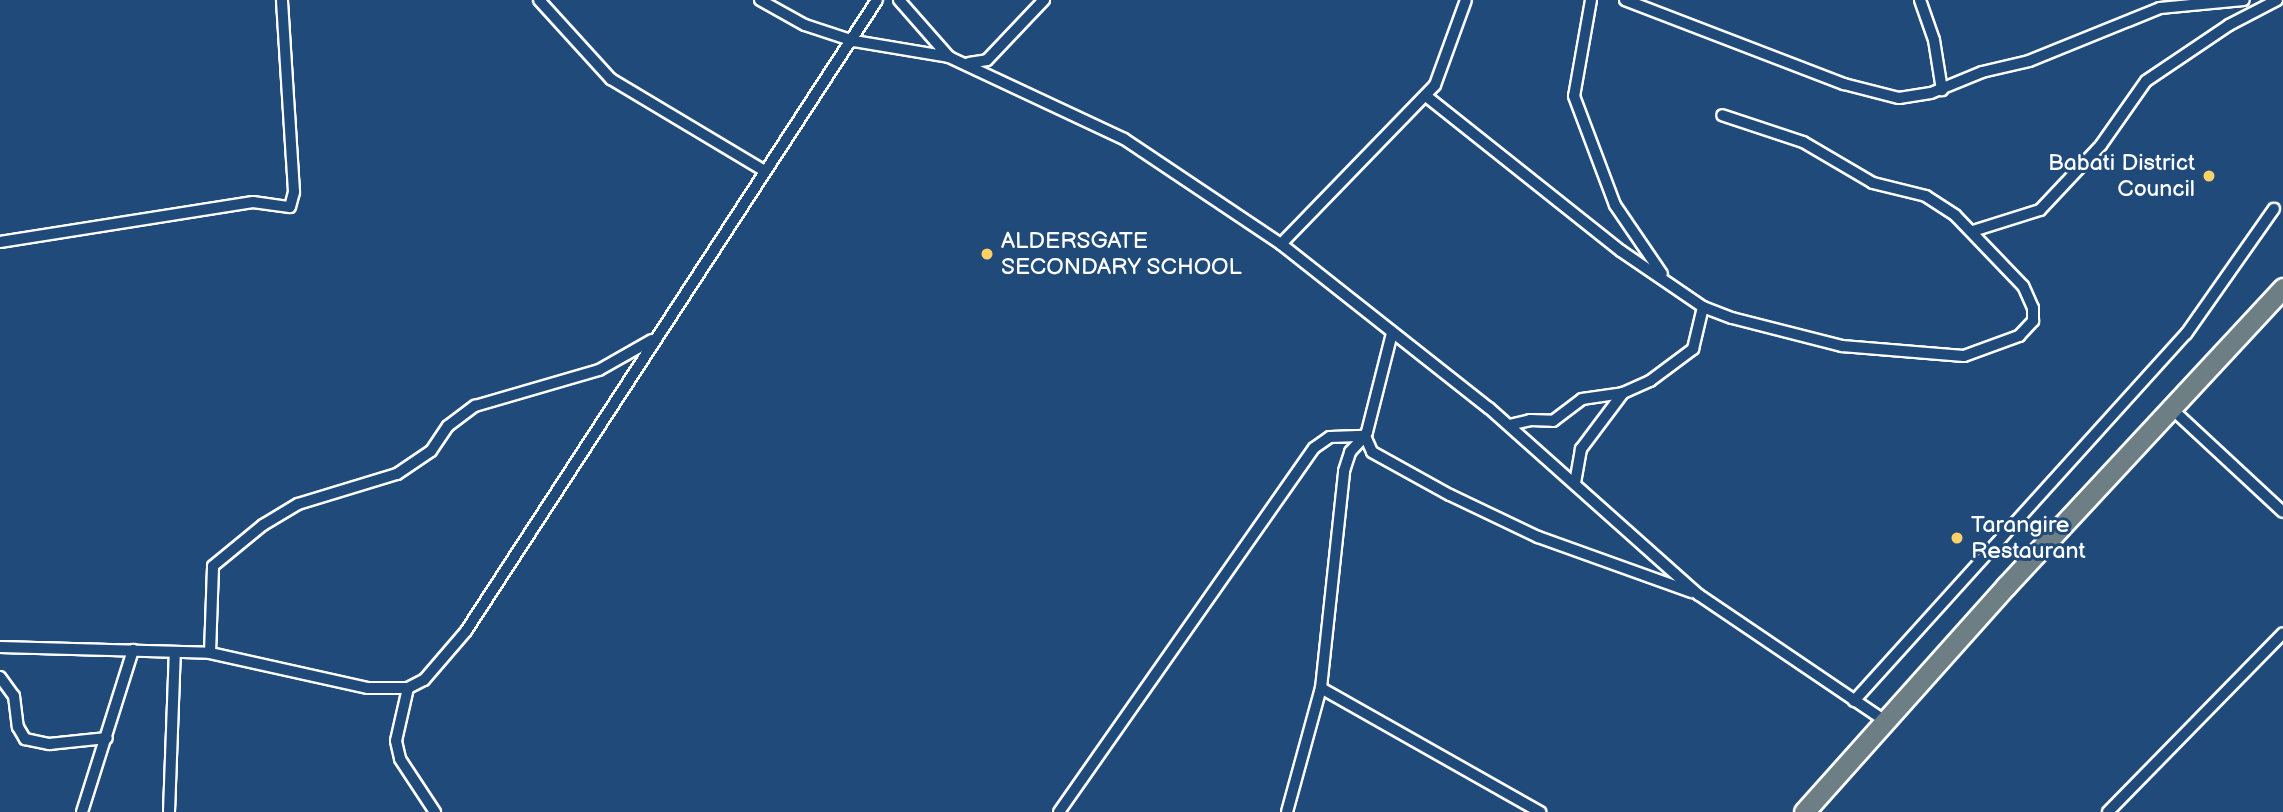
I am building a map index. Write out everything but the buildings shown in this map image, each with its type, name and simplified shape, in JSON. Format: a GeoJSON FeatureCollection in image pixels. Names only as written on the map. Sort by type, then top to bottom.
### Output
{"type":"FeatureCollection","features":[{"type":"Feature","properties":{"kind":"highway"},"geometry":{"type":"LineString","coordinates":[[1812,809],[1885,721],[2283,288]]}},
{"type":"Feature","properties":{"kind":"street"},"geometry":{"type":"LineString","coordinates":[[0,242],[253,202],[290,207],[294,192],[282,0]]}},
{"type":"Feature","properties":{"kind":"street"},"geometry":{"type":"LineString","coordinates":[[539,0],[611,79],[765,172]]}},
{"type":"Feature","properties":{"kind":"street"},"geometry":{"type":"LineString","coordinates":[[760,0],[805,25],[854,41],[981,64],[1044,0]]}},
{"type":"Feature","properties":{"kind":"street"},"geometry":{"type":"LineString","coordinates":[[0,647],[210,653],[368,688],[408,688],[438,668],[466,631],[657,336],[854,41],[877,0]]}},
{"type":"Feature","properties":{"kind":"street"},"geometry":{"type":"LineString","coordinates":[[899,0],[949,57],[1124,139],[1281,244],[1509,425],[1699,595],[1885,721]]}},
{"type":"Feature","properties":{"kind":"street"},"geometry":{"type":"LineString","coordinates":[[1281,244],[1426,96],[1447,61],[1466,0]]}},
{"type":"Feature","properties":{"kind":"street"},"geometry":{"type":"LineString","coordinates":[[1591,0],[1576,102],[1615,205],[1669,284]]}},
{"type":"Feature","properties":{"kind":"street"},"geometry":{"type":"LineString","coordinates":[[1625,0],[1645,3],[1875,95],[1899,98],[1942,89],[1982,72],[2051,53],[2159,4],[2244,0]]}},
{"type":"Feature","properties":{"kind":"street"},"geometry":{"type":"LineString","coordinates":[[1920,0],[1934,40],[1942,89]]}},
{"type":"Feature","properties":{"kind":"street"},"geometry":{"type":"LineString","coordinates":[[1973,231],[2040,209],[2101,145],[2146,81],[2277,0]]}},
{"type":"Feature","properties":{"kind":"street"},"geometry":{"type":"LineString","coordinates":[[1426,96],[1533,184],[1703,307],[1842,346],[1964,356],[1996,348],[2018,336],[2033,321],[2033,308],[2023,286],[1973,231],[1926,196],[1873,183],[1803,142],[1722,115]]}},
{"type":"Feature","properties":{"kind":"street"},"geometry":{"type":"LineString","coordinates":[[1854,701],[2186,334],[2274,209]]}},
{"type":"Feature","properties":{"kind":"street"},"geometry":{"type":"LineString","coordinates":[[1509,425],[1530,420],[1553,421],[1590,396],[1623,393],[1650,381],[1690,353],[1703,307]]}},
{"type":"Feature","properties":{"kind":"street"},"geometry":{"type":"LineString","coordinates":[[1287,812],[1321,688],[1343,471],[1350,452],[1365,436],[1372,422],[1392,332]]}},
{"type":"Feature","properties":{"kind":"street"},"geometry":{"type":"LineString","coordinates":[[210,653],[213,566],[263,525],[298,504],[397,474],[431,451],[448,426],[475,406],[599,370],[657,336]]}},
{"type":"Feature","properties":{"kind":"street"},"geometry":{"type":"LineString","coordinates":[[1575,483],[1583,447],[1623,393]]}},
{"type":"Feature","properties":{"kind":"street"},"geometry":{"type":"LineString","coordinates":[[2172,409],[2283,512]]}},
{"type":"Feature","properties":{"kind":"street"},"geometry":{"type":"LineString","coordinates":[[1059,812],[1314,447],[1336,435],[1365,436]]}},
{"type":"Feature","properties":{"kind":"street"},"geometry":{"type":"LineString","coordinates":[[1365,436],[1371,452],[1462,501],[1538,537],[1699,595]]}},
{"type":"Feature","properties":{"kind":"street"},"geometry":{"type":"LineString","coordinates":[[2108,812],[2283,633]]}},
{"type":"Feature","properties":{"kind":"street"},"geometry":{"type":"LineString","coordinates":[[82,812],[132,650]]}},
{"type":"Feature","properties":{"kind":"street"},"geometry":{"type":"LineString","coordinates":[[169,812],[175,652]]}},
{"type":"Feature","properties":{"kind":"street"},"geometry":{"type":"LineString","coordinates":[[0,677],[14,696],[15,718],[25,739],[49,744],[107,738]]}},
{"type":"Feature","properties":{"kind":"street"},"geometry":{"type":"LineString","coordinates":[[408,688],[400,718],[398,750],[435,812]]}},
{"type":"Feature","properties":{"kind":"street"},"geometry":{"type":"LineString","coordinates":[[1321,688],[1540,812]]}},
{"type":"Feature","properties":{"kind":"place","name":"Babati District Council"},"geometry":{"type":"Point","coordinates":[2209,176]}},
{"type":"Feature","properties":{"kind":"place","name":"ALDERSGATE SECONDARY SCHOOL"},"geometry":{"type":"Point","coordinates":[987,254]}},
{"type":"Feature","properties":{"kind":"place","name":"Tarangire Restaurant"},"geometry":{"type":"Point","coordinates":[1957,538]}}]}
